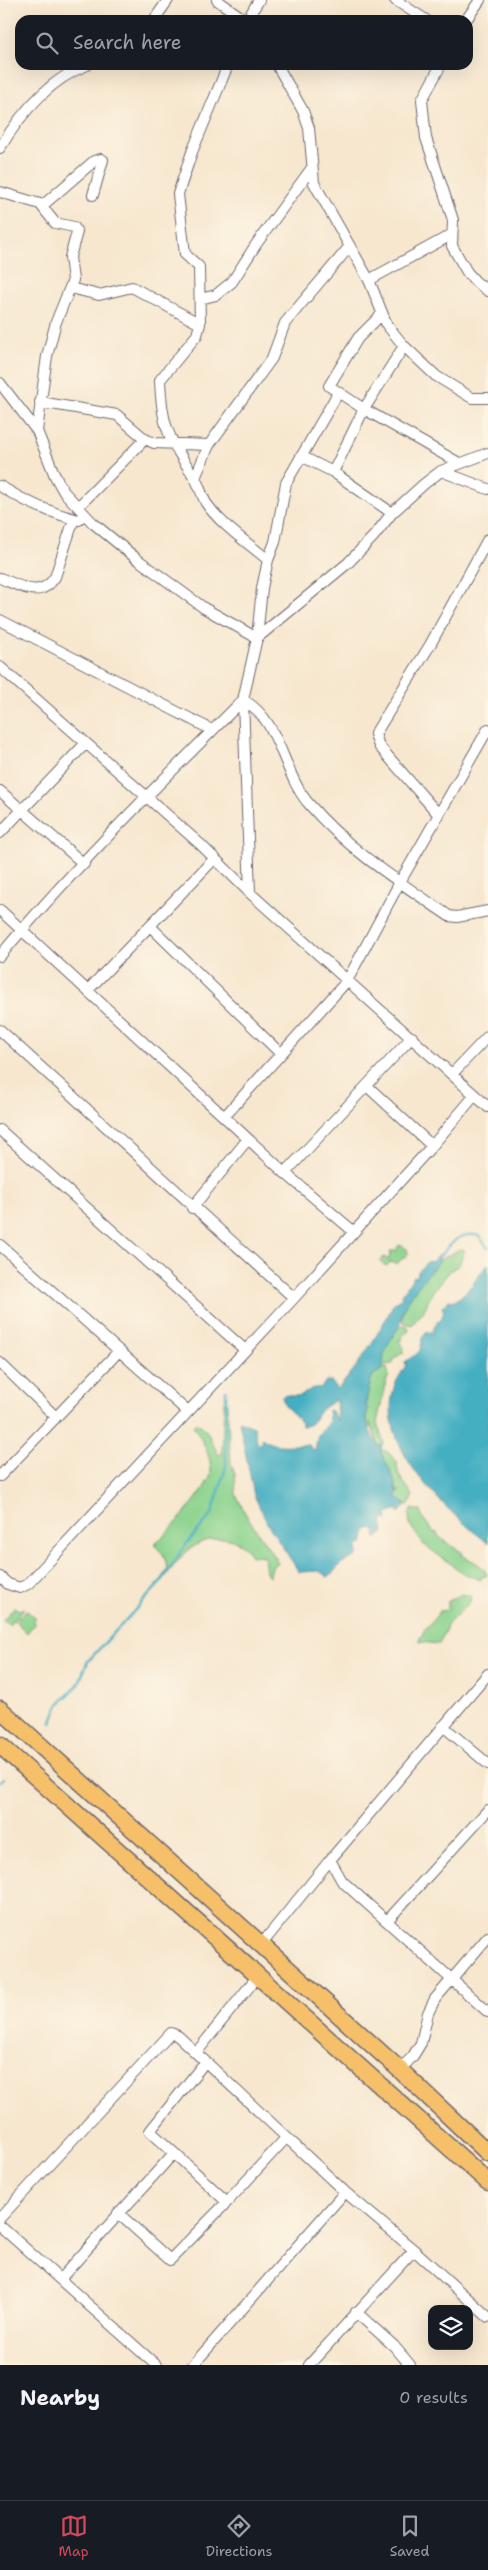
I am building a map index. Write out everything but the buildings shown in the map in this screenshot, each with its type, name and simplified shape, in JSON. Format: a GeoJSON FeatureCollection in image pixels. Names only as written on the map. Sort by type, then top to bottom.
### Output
{"type":"FeatureCollection","features":[{"type":"Feature","properties":{"kind":"main road"},"geometry":{"type":"LineString","coordinates":[[0,1709],[400,2070],[488,2153]]}},
{"type":"Feature","properties":{"kind":"main road"},"geometry":{"type":"LineString","coordinates":[[0,1745],[488,2182]]}},
{"type":"Feature","properties":{"kind":"street"},"geometry":{"type":"LineString","coordinates":[[158,15],[168,0]]}},
{"type":"Feature","properties":{"kind":"street"},"geometry":{"type":"LineString","coordinates":[[217,0],[239,15]]}},
{"type":"Feature","properties":{"kind":"street"},"geometry":{"type":"LineString","coordinates":[[249,15],[259,0]]}},
{"type":"Feature","properties":{"kind":"street"},"geometry":{"type":"LineString","coordinates":[[396,0],[418,15]]}},
{"type":"Feature","properties":{"kind":"street"},"geometry":{"type":"LineString","coordinates":[[470,15],[480,0]]}},
{"type":"Feature","properties":{"kind":"street"},"geometry":{"type":"LineString","coordinates":[[0,148],[22,116],[50,85],[74,70]]}},
{"type":"Feature","properties":{"kind":"street"},"geometry":{"type":"LineString","coordinates":[[226,70],[192,152],[178,194],[185,254],[199,266],[200,324],[195,340],[160,380],[164,422],[173,446],[195,478],[206,502],[215,514],[268,560]]}},
{"type":"Feature","properties":{"kind":"street"},"geometry":{"type":"LineString","coordinates":[[280,70],[310,128],[311,169],[314,183],[369,280],[382,314],[393,335],[436,376],[472,398],[488,398]]}},
{"type":"Feature","properties":{"kind":"street"},"geometry":{"type":"LineString","coordinates":[[438,70],[424,94],[422,106],[426,138],[453,220],[452,246],[467,272],[488,291]]}},
{"type":"Feature","properties":{"kind":"street"},"geometry":{"type":"LineString","coordinates":[[42,206],[94,161],[101,159],[104,160],[103,168],[93,195]]}},
{"type":"Feature","properties":{"kind":"street"},"geometry":{"type":"LineString","coordinates":[[200,299],[216,295],[232,282],[268,227],[311,169]]}},
{"type":"Feature","properties":{"kind":"street"},"geometry":{"type":"LineString","coordinates":[[0,192],[42,206],[55,223],[76,229],[70,257],[73,275],[49,347],[37,431]]}},
{"type":"Feature","properties":{"kind":"street"},"geometry":{"type":"LineString","coordinates":[[369,280],[451,235]]}},
{"type":"Feature","properties":{"kind":"street"},"geometry":{"type":"LineString","coordinates":[[195,478],[209,445],[272,358],[285,323],[350,246]]}},
{"type":"Feature","properties":{"kind":"street"},"geometry":{"type":"LineString","coordinates":[[70,288],[99,295],[132,287],[200,324]]}},
{"type":"Feature","properties":{"kind":"street"},"geometry":{"type":"LineString","coordinates":[[382,314],[358,338],[330,385],[338,393],[364,409],[459,463]]}},
{"type":"Feature","properties":{"kind":"street"},"geometry":{"type":"LineString","coordinates":[[333,472],[364,409],[404,346]]}},
{"type":"Feature","properties":{"kind":"street"},"geometry":{"type":"LineString","coordinates":[[0,383],[37,431],[55,476],[64,492],[93,523],[137,559],[204,608],[257,638]]}},
{"type":"Feature","properties":{"kind":"street"},"geometry":{"type":"LineString","coordinates":[[250,893],[243,700],[257,638],[262,588],[268,560],[275,542],[286,483],[338,393]]}},
{"type":"Feature","properties":{"kind":"street"},"geometry":{"type":"LineString","coordinates":[[40,402],[117,415],[145,439],[173,446],[209,445]]}},
{"type":"Feature","properties":{"kind":"street"},"geometry":{"type":"LineString","coordinates":[[78,507],[145,439]]}},
{"type":"Feature","properties":{"kind":"street"},"geometry":{"type":"LineString","coordinates":[[257,638],[348,563],[374,536],[392,513],[441,471],[488,453]]}},
{"type":"Feature","properties":{"kind":"street"},"geometry":{"type":"LineString","coordinates":[[302,456],[333,472],[392,513]]}},
{"type":"Feature","properties":{"kind":"street"},"geometry":{"type":"LineString","coordinates":[[441,471],[488,489]]}},
{"type":"Feature","properties":{"kind":"street"},"geometry":{"type":"LineString","coordinates":[[0,486],[29,504],[57,515],[93,523]]}},
{"type":"Feature","properties":{"kind":"street"},"geometry":{"type":"LineString","coordinates":[[0,578],[36,590],[44,589],[55,577],[74,518]]}},
{"type":"Feature","properties":{"kind":"street"},"geometry":{"type":"LineString","coordinates":[[438,815],[379,746],[375,734],[430,645],[488,538]]}},
{"type":"Feature","properties":{"kind":"street"},"geometry":{"type":"LineString","coordinates":[[0,620],[212,730]]}},
{"type":"Feature","properties":{"kind":"street"},"geometry":{"type":"LineString","coordinates":[[0,667],[215,858],[250,893],[453,1073],[488,1107]]}},
{"type":"Feature","properties":{"kind":"street"},"geometry":{"type":"LineString","coordinates":[[0,956],[22,929],[146,798],[243,700]]}},
{"type":"Feature","properties":{"kind":"street"},"geometry":{"type":"LineString","coordinates":[[243,700],[262,713],[298,789],[308,803],[344,838],[400,882],[449,916],[457,917],[488,911]]}},
{"type":"Feature","properties":{"kind":"street"},"geometry":{"type":"LineString","coordinates":[[224,1117],[347,981],[400,882],[488,729]]}},
{"type":"Feature","properties":{"kind":"street"},"geometry":{"type":"LineString","coordinates":[[0,833],[86,743]]}},
{"type":"Feature","properties":{"kind":"street"},"geometry":{"type":"LineString","coordinates":[[0,791],[84,864]]}},
{"type":"Feature","properties":{"kind":"street"},"geometry":{"type":"LineString","coordinates":[[88,990],[215,858]]}},
{"type":"Feature","properties":{"kind":"street"},"geometry":{"type":"LineString","coordinates":[[0,910],[285,1173],[353,1231]]}},
{"type":"Feature","properties":{"kind":"street"},"geometry":{"type":"LineString","coordinates":[[150,926],[281,1054]]}},
{"type":"Feature","properties":{"kind":"street"},"geometry":{"type":"LineString","coordinates":[[0,1030],[192,1208],[294,1298]]}},
{"type":"Feature","properties":{"kind":"street"},"geometry":{"type":"LineString","coordinates":[[453,1073],[488,1036]]}},
{"type":"Feature","properties":{"kind":"street"},"geometry":{"type":"LineString","coordinates":[[285,1173],[412,1037]]}},
{"type":"Feature","properties":{"kind":"street"},"geometry":{"type":"LineString","coordinates":[[367,1086],[432,1146]]}},
{"type":"Feature","properties":{"kind":"street"},"geometry":{"type":"LineString","coordinates":[[0,1577],[8,1584],[20,1588],[28,1584],[294,1298],[432,1146],[475,1095]]}},
{"type":"Feature","properties":{"kind":"street"},"geometry":{"type":"LineString","coordinates":[[0,1130],[245,1350]]}},
{"type":"Feature","properties":{"kind":"street"},"geometry":{"type":"LineString","coordinates":[[192,1208],[248,1139]]}},
{"type":"Feature","properties":{"kind":"street"},"geometry":{"type":"LineString","coordinates":[[0,1245],[188,1412]]}},
{"type":"Feature","properties":{"kind":"street"},"geometry":{"type":"LineString","coordinates":[[0,1476],[119,1351]]}},
{"type":"Feature","properties":{"kind":"street"},"geometry":{"type":"LineString","coordinates":[[0,1363],[56,1417]]}},
{"type":"Feature","properties":{"kind":"street"},"geometry":{"type":"LineString","coordinates":[[261,1945],[330,1860],[488,1674]]}},
{"type":"Feature","properties":{"kind":"street"},"geometry":{"type":"LineString","coordinates":[[443,1726],[488,1764]]}},
{"type":"Feature","properties":{"kind":"street"},"geometry":{"type":"LineString","coordinates":[[387,1921],[488,1810]]}},
{"type":"Feature","properties":{"kind":"street"},"geometry":{"type":"LineString","coordinates":[[330,1860],[342,1881],[488,2012]]}},
{"type":"Feature","properties":{"kind":"street"},"geometry":{"type":"LineString","coordinates":[[400,2070],[417,2049],[428,2013],[435,1999],[488,1937]]}},
{"type":"Feature","properties":{"kind":"street"},"geometry":{"type":"LineString","coordinates":[[196,2053],[257,1977]]}},
{"type":"Feature","properties":{"kind":"street"},"geometry":{"type":"LineString","coordinates":[[0,2218],[165,2037],[171,2033],[178,2036],[345,2192],[414,2250],[488,2317]]}},
{"type":"Feature","properties":{"kind":"street"},"geometry":{"type":"LineString","coordinates":[[205,2062],[150,2131],[227,2202]]}},
{"type":"Feature","properties":{"kind":"street"},"geometry":{"type":"LineString","coordinates":[[118,2213],[170,2260],[286,2138]]}},
{"type":"Feature","properties":{"kind":"street"},"geometry":{"type":"LineString","coordinates":[[61,2278],[174,2153]]}},
{"type":"Feature","properties":{"kind":"street"},"geometry":{"type":"LineString","coordinates":[[193,2365],[345,2192]]}},
{"type":"Feature","properties":{"kind":"street"},"geometry":{"type":"LineString","coordinates":[[0,2226],[61,2278],[156,2365]]}},
{"type":"Feature","properties":{"kind":"street"},"geometry":{"type":"LineString","coordinates":[[309,2365],[414,2250]]}},
{"type":"Feature","properties":{"kind":"street"},"geometry":{"type":"LineString","coordinates":[[356,2312],[394,2346],[410,2365]]}},
{"type":"Feature","properties":{"kind":"green space"},"geometry":{"type":"Polygon","coordinates":[[[399,1245],[407,1249],[408,1254],[396,1264],[391,1262],[386,1266],[380,1262],[384,1257],[388,1260],[390,1251],[396,1251],[399,1245]]]}},
{"type":"Feature","properties":{"kind":"green space"},"geometry":{"type":"Polygon","coordinates":[[[460,1249],[465,1250],[459,1265],[451,1270],[433,1291],[423,1312],[412,1325],[404,1323],[405,1309],[414,1291],[433,1267],[460,1249]]]}},
{"type":"Feature","properties":{"kind":"green space"},"geometry":{"type":"Polygon","coordinates":[[[400,1325],[407,1326],[409,1331],[403,1335],[402,1340],[398,1340],[404,1348],[403,1353],[396,1357],[392,1364],[385,1365],[382,1362],[385,1348],[400,1325]]]}},
{"type":"Feature","properties":{"kind":"green space"},"geometry":{"type":"Polygon","coordinates":[[[387,1368],[389,1376],[386,1381],[377,1423],[384,1443],[379,1447],[370,1422],[371,1428],[369,1429],[367,1412],[368,1392],[374,1375],[379,1370],[387,1368]]]}},
{"type":"Feature","properties":{"kind":"green space"},"geometry":{"type":"Polygon","coordinates":[[[224,1401],[227,1403],[231,1464],[235,1474],[236,1494],[245,1513],[278,1563],[273,1565],[269,1577],[266,1573],[264,1557],[259,1555],[251,1556],[240,1543],[233,1540],[217,1538],[200,1543],[188,1550],[161,1582],[168,1568],[163,1554],[155,1546],[156,1542],[170,1530],[197,1498],[211,1472],[206,1448],[193,1426],[197,1423],[205,1429],[216,1451],[219,1455],[222,1454],[224,1401]]]}},
{"type":"Feature","properties":{"kind":"green space"},"geometry":{"type":"Polygon","coordinates":[[[383,1450],[388,1452],[397,1462],[398,1472],[413,1496],[408,1506],[396,1497],[398,1492],[381,1452],[383,1450]]]}},
{"type":"Feature","properties":{"kind":"green space"},"geometry":{"type":"Polygon","coordinates":[[[412,1509],[421,1511],[422,1517],[434,1533],[436,1532],[441,1539],[480,1566],[487,1576],[481,1577],[481,1580],[466,1575],[423,1544],[410,1525],[409,1515],[412,1509]]]}},
{"type":"Feature","properties":{"kind":"green space"},"geometry":{"type":"Polygon","coordinates":[[[462,1594],[471,1596],[470,1602],[448,1624],[439,1644],[420,1642],[423,1632],[440,1611],[448,1610],[448,1601],[462,1594]]]}},
{"type":"Feature","properties":{"kind":"green space"},"geometry":{"type":"Polygon","coordinates":[[[14,1607],[19,1610],[24,1608],[14,1621],[11,1620],[10,1625],[3,1620],[14,1607]]]}},
{"type":"Feature","properties":{"kind":"green space"},"geometry":{"type":"Polygon","coordinates":[[[26,1610],[36,1618],[33,1621],[35,1623],[27,1633],[16,1622],[26,1610]]]}},
{"type":"Feature","properties":{"kind":"water"},"geometry":{"type":"Polygon","coordinates":[[[439,1255],[440,1261],[417,1288],[402,1313],[400,1325],[384,1356],[384,1368],[372,1376],[365,1405],[368,1408],[367,1419],[373,1438],[379,1446],[382,1445],[381,1452],[394,1479],[396,1491],[400,1491],[396,1493],[396,1497],[406,1504],[399,1513],[397,1509],[387,1515],[388,1520],[385,1519],[382,1522],[384,1532],[376,1539],[375,1531],[371,1528],[366,1531],[363,1544],[357,1546],[358,1553],[356,1557],[342,1564],[328,1577],[319,1571],[299,1572],[267,1523],[254,1495],[239,1421],[254,1427],[258,1445],[261,1443],[262,1438],[272,1444],[308,1445],[315,1450],[318,1435],[329,1421],[328,1410],[332,1411],[337,1421],[336,1400],[323,1408],[309,1425],[302,1426],[299,1419],[285,1406],[282,1397],[286,1395],[298,1396],[313,1389],[321,1388],[326,1381],[332,1382],[337,1389],[368,1350],[393,1304],[402,1298],[401,1296],[414,1276],[417,1277],[418,1271],[428,1261],[431,1262],[439,1255]]]}},
{"type":"Feature","properties":{"kind":"water"},"geometry":{"type":"Polygon","coordinates":[[[488,1264],[488,1543],[453,1513],[418,1476],[405,1455],[395,1433],[391,1411],[394,1388],[406,1365],[405,1362],[418,1353],[421,1348],[422,1338],[427,1332],[432,1332],[437,1322],[440,1321],[444,1312],[442,1307],[449,1300],[455,1301],[468,1290],[488,1264]]]}},
{"type":"Feature","properties":{"kind":"waterway"},"geometry":{"type":"LineString","coordinates":[[438,1258],[456,1240],[466,1235],[479,1236],[488,1248]]}},
{"type":"Feature","properties":{"kind":"waterway"},"geometry":{"type":"LineString","coordinates":[[51,1723],[59,1704],[78,1685],[88,1661],[161,1582],[184,1547],[212,1514],[226,1467],[226,1390]]}},
{"type":"Feature","properties":{"kind":"waterway"},"geometry":{"type":"LineString","coordinates":[[0,1781],[4,1778]]}}]}
